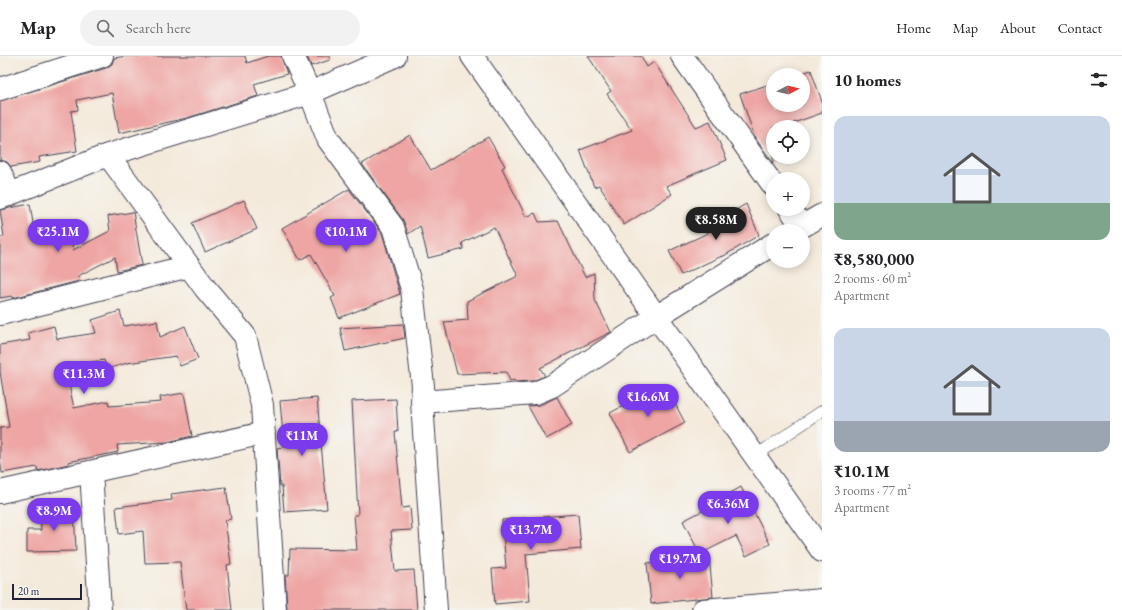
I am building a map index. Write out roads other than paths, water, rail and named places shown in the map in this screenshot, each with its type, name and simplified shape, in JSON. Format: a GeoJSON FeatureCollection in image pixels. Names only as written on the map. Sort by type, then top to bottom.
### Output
{"type":"FeatureCollection","features":[{"type":"Feature","properties":{"kind":"street"},"geometry":{"type":"LineString","coordinates":[[0,89],[102,56]]}},
{"type":"Feature","properties":{"kind":"street"},"geometry":{"type":"LineString","coordinates":[[292,56],[310,93],[328,139],[393,227],[412,289],[423,386],[422,402],[436,610]]}},
{"type":"Feature","properties":{"kind":"street"},"geometry":{"type":"LineString","coordinates":[[0,172],[5,196],[108,155],[310,93],[395,56]]}},
{"type":"Feature","properties":{"kind":"street"},"geometry":{"type":"LineString","coordinates":[[472,56],[822,551]]}},
{"type":"Feature","properties":{"kind":"street"},"geometry":{"type":"LineString","coordinates":[[682,56],[766,175]]}},
{"type":"Feature","properties":{"kind":"street"},"geometry":{"type":"LineString","coordinates":[[108,155],[205,288],[245,336],[262,405],[275,610]]}},
{"type":"Feature","properties":{"kind":"street"},"geometry":{"type":"LineString","coordinates":[[795,222],[822,215]]}},
{"type":"Feature","properties":{"kind":"street"},"geometry":{"type":"LineString","coordinates":[[422,402],[535,394],[552,386],[656,317],[766,248]]}},
{"type":"Feature","properties":{"kind":"street"},"geometry":{"type":"LineString","coordinates":[[0,314],[189,266]]}},
{"type":"Feature","properties":{"kind":"street"},"geometry":{"type":"LineString","coordinates":[[0,492],[264,433]]}},
{"type":"Feature","properties":{"kind":"street"},"geometry":{"type":"LineString","coordinates":[[91,472],[100,610]]}},
{"type":"Feature","properties":{"kind":"street"},"geometry":{"type":"LineString","coordinates":[[703,610],[822,600]]}},
{"type":"Feature","properties":{"kind":"lane"},"geometry":{"type":"LineString","coordinates":[[755,456],[822,411]]}}]}
